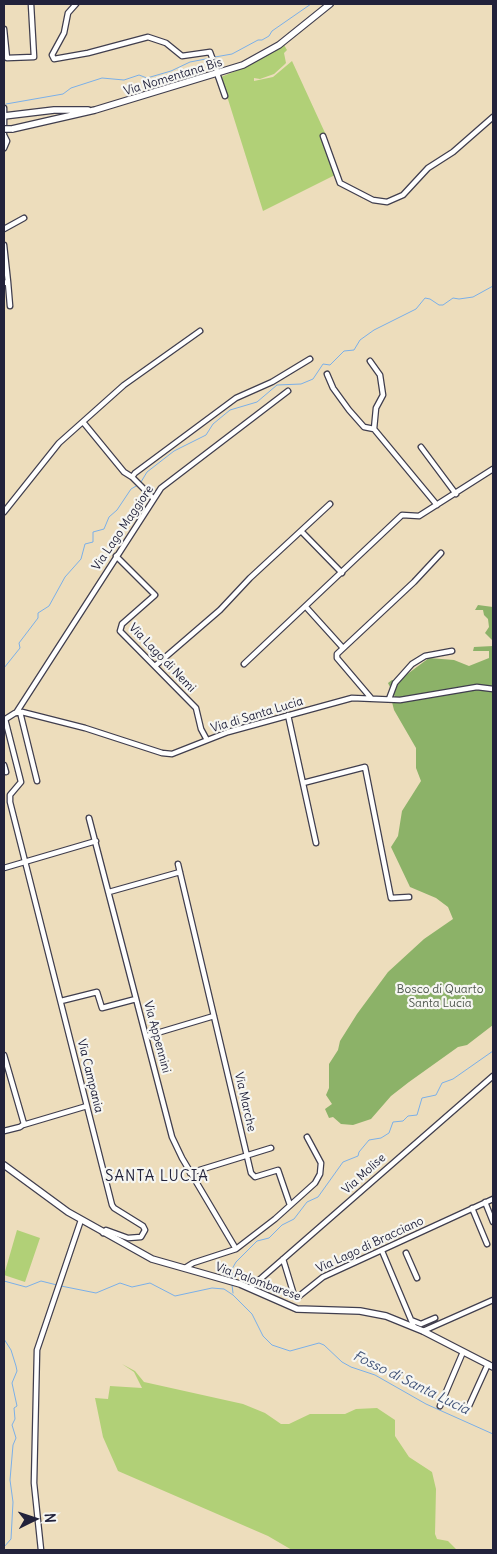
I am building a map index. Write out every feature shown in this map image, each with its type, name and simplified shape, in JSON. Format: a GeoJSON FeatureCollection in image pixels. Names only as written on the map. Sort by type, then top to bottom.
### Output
{"type":"FeatureCollection","features":[{"type":"Feature","properties":{"kind":"main road","name":"Via Nomentana Bis"},"geometry":{"type":"LineString","coordinates":[[4,132],[95,110],[243,65],[279,45],[330,4]]}},
{"type":"Feature","properties":{"kind":"main road"},"geometry":{"type":"LineString","coordinates":[[4,116],[54,110],[95,110]]}},
{"type":"Feature","properties":{"kind":"main road","name":"Via Palombarese"},"geometry":{"type":"LineString","coordinates":[[4,1165],[81,1220],[149,1258],[250,1288],[297,1309],[369,1312],[414,1327],[491,1365]]}},
{"type":"Feature","properties":{"kind":"street"},"geometry":{"type":"LineString","coordinates":[[4,29],[7,58],[34,57],[31,4]]}},
{"type":"Feature","properties":{"kind":"street"},"geometry":{"type":"LineString","coordinates":[[76,4],[68,13],[64,33],[52,55],[54,59],[88,53],[146,37],[166,43],[182,56],[210,52],[213,55],[217,71]]}},
{"type":"Feature","properties":{"kind":"street"},"geometry":{"type":"LineString","coordinates":[[218,76],[225,96]]}},
{"type":"Feature","properties":{"kind":"street"},"geometry":{"type":"LineString","coordinates":[[4,108],[4,132],[7,140],[4,148]]}},
{"type":"Feature","properties":{"kind":"street"},"geometry":{"type":"LineString","coordinates":[[323,136],[340,183],[373,200],[389,201],[403,195],[428,168],[453,152],[493,117]]}},
{"type":"Feature","properties":{"kind":"street"},"geometry":{"type":"LineString","coordinates":[[4,229],[24,218]]}},
{"type":"Feature","properties":{"kind":"street"},"geometry":{"type":"LineString","coordinates":[[4,245],[6,282],[10,306]]}},
{"type":"Feature","properties":{"kind":"street"},"geometry":{"type":"LineString","coordinates":[[4,512],[56,446],[124,385],[200,331]]}},
{"type":"Feature","properties":{"kind":"street"},"geometry":{"type":"LineString","coordinates":[[132,477],[236,398],[271,382],[310,359]]}},
{"type":"Feature","properties":{"kind":"street"},"geometry":{"type":"LineString","coordinates":[[370,361],[380,375],[383,396],[376,410],[374,429]]}},
{"type":"Feature","properties":{"kind":"street"},"geometry":{"type":"LineString","coordinates":[[327,374],[333,388],[349,410],[364,427],[374,429],[437,505]]}},
{"type":"Feature","properties":{"kind":"street","name":"Via Lago Maggiore"},"geometry":{"type":"LineString","coordinates":[[18,712],[154,498],[168,483],[288,391]]}},
{"type":"Feature","properties":{"kind":"street"},"geometry":{"type":"LineString","coordinates":[[83,422],[124,472],[154,498]]}},
{"type":"Feature","properties":{"kind":"street"},"geometry":{"type":"LineString","coordinates":[[420,448],[456,494]]}},
{"type":"Feature","properties":{"kind":"street"},"geometry":{"type":"LineString","coordinates":[[244,664],[306,608],[402,515],[418,516],[456,494],[493,469]]}},
{"type":"Feature","properties":{"kind":"street"},"geometry":{"type":"LineString","coordinates":[[155,666],[220,610],[250,578],[302,532],[330,504]]}},
{"type":"Feature","properties":{"kind":"street"},"geometry":{"type":"LineString","coordinates":[[302,532],[342,573]]}},
{"type":"Feature","properties":{"kind":"street"},"geometry":{"type":"LineString","coordinates":[[371,698],[336,658],[336,654],[407,588],[441,553]]}},
{"type":"Feature","properties":{"kind":"street","name":"Via Lago di Nemi"},"geometry":{"type":"LineString","coordinates":[[116,556],[155,595],[119,628],[121,633],[196,708],[200,728],[207,740]]}},
{"type":"Feature","properties":{"kind":"street"},"geometry":{"type":"LineString","coordinates":[[306,608],[343,648]]}},
{"type":"Feature","properties":{"kind":"street"},"geometry":{"type":"LineString","coordinates":[[389,700],[394,683],[412,664],[425,656],[452,650]]}},
{"type":"Feature","properties":{"kind":"street","name":"Via di Santa Lucia"},"geometry":{"type":"LineString","coordinates":[[18,712],[76,726],[165,754],[180,752],[207,740],[352,698],[389,700],[477,687],[493,689]]}},
{"type":"Feature","properties":{"kind":"street"},"geometry":{"type":"LineString","coordinates":[[4,719],[18,712],[36,781]]}},
{"type":"Feature","properties":{"kind":"street"},"geometry":{"type":"LineString","coordinates":[[288,715],[316,843]]}},
{"type":"Feature","properties":{"kind":"street","name":"Via Campania"},"geometry":{"type":"LineString","coordinates":[[4,719],[21,782],[11,794],[10,800],[113,1206],[143,1226],[145,1230],[142,1236],[128,1238],[106,1230],[103,1233]]}},
{"type":"Feature","properties":{"kind":"street"},"geometry":{"type":"LineString","coordinates":[[4,765],[6,772]]}},
{"type":"Feature","properties":{"kind":"street"},"geometry":{"type":"LineString","coordinates":[[303,783],[365,767],[391,898],[409,897]]}},
{"type":"Feature","properties":{"kind":"street","name":"Via Appennini"},"geometry":{"type":"LineString","coordinates":[[89,818],[147,1036],[171,1138],[236,1249]]}},
{"type":"Feature","properties":{"kind":"street"},"geometry":{"type":"LineString","coordinates":[[4,868],[96,842]]}},
{"type":"Feature","properties":{"kind":"street","name":"Via Marche"},"geometry":{"type":"LineString","coordinates":[[178,864],[253,1176],[278,1170],[290,1205]]}},
{"type":"Feature","properties":{"kind":"street"},"geometry":{"type":"LineString","coordinates":[[109,892],[180,872]]}},
{"type":"Feature","properties":{"kind":"street"},"geometry":{"type":"LineString","coordinates":[[61,1001],[97,992],[102,1008],[136,999]]}},
{"type":"Feature","properties":{"kind":"street"},"geometry":{"type":"LineString","coordinates":[[147,1036],[214,1016]]}},
{"type":"Feature","properties":{"kind":"street"},"geometry":{"type":"LineString","coordinates":[[4,1055],[23,1125]]}},
{"type":"Feature","properties":{"kind":"street","name":"Via Molise"},"geometry":{"type":"LineString","coordinates":[[250,1288],[493,1076]]}},
{"type":"Feature","properties":{"kind":"street"},"geometry":{"type":"LineString","coordinates":[[4,1129],[87,1106]]}},
{"type":"Feature","properties":{"kind":"street"},"geometry":{"type":"LineString","coordinates":[[185,1268],[199,1261],[236,1249],[272,1221],[314,1184],[321,1170],[320,1158],[307,1136]]}},
{"type":"Feature","properties":{"kind":"street"},"geometry":{"type":"LineString","coordinates":[[190,1172],[271,1148]]}},
{"type":"Feature","properties":{"kind":"street","name":"Via Lago di Bracciano"},"geometry":{"type":"LineString","coordinates":[[283,1259],[297,1298],[320,1278],[493,1199]]}},
{"type":"Feature","properties":{"kind":"street"},"geometry":{"type":"LineString","coordinates":[[485,1202],[493,1222]]}},
{"type":"Feature","properties":{"kind":"street"},"geometry":{"type":"LineString","coordinates":[[472,1208],[487,1244]]}},
{"type":"Feature","properties":{"kind":"street"},"geometry":{"type":"LineString","coordinates":[[41,1550],[34,1483],[37,1358],[42,1329],[81,1220]]}},
{"type":"Feature","properties":{"kind":"street"},"geometry":{"type":"LineString","coordinates":[[382,1251],[414,1327]]}},
{"type":"Feature","properties":{"kind":"street"},"geometry":{"type":"LineString","coordinates":[[406,1253],[416,1278]]}},
{"type":"Feature","properties":{"kind":"street"},"geometry":{"type":"LineString","coordinates":[[196,1271],[199,1261]]}},
{"type":"Feature","properties":{"kind":"street"},"geometry":{"type":"LineString","coordinates":[[423,1331],[493,1300]]}},
{"type":"Feature","properties":{"kind":"street"},"geometry":{"type":"LineString","coordinates":[[411,1320],[421,1324],[435,1318]]}},
{"type":"Feature","properties":{"kind":"street"},"geometry":{"type":"LineString","coordinates":[[440,1406],[463,1352]]}},
{"type":"Feature","properties":{"kind":"street"},"geometry":{"type":"LineString","coordinates":[[468,1408],[491,1365]]}},
{"type":"Feature","properties":{"kind":"green space"},"geometry":{"type":"Polygon","coordinates":[[[284,45],[287,50],[284,53],[286,63],[274,74],[260,79],[254,78],[254,81],[273,77],[292,61],[326,135],[325,139],[335,175],[263,211],[221,77],[248,66],[284,45]]]}},
{"type":"Feature","properties":{"kind":"green space"},"geometry":{"type":"Polygon","coordinates":[[[478,605],[493,607],[493,641],[485,633],[489,627],[488,619],[484,615],[483,610],[475,610],[478,605]]]}},
{"type":"Feature","properties":{"kind":"green space","name":"Bosco di Quarto Santa Lucia"},"geometry":{"type":"Polygon","coordinates":[[[493,646],[493,1025],[467,1045],[458,1047],[409,1082],[391,1096],[371,1119],[353,1125],[341,1124],[333,1117],[329,1118],[325,1109],[332,1104],[326,1095],[329,1088],[329,1064],[338,1050],[340,1041],[388,972],[424,939],[453,919],[448,907],[436,898],[410,887],[391,847],[398,836],[402,811],[421,781],[416,768],[416,748],[394,710],[392,702],[396,699],[388,683],[392,680],[398,681],[429,658],[454,660],[469,666],[489,658],[489,651],[473,651],[474,647],[493,646]]]}},
{"type":"Feature","properties":{"kind":"green space"},"geometry":{"type":"Polygon","coordinates":[[[17,1230],[40,1238],[25,1282],[4,1275],[17,1230]]]}},
{"type":"Feature","properties":{"kind":"green space"},"geometry":{"type":"Polygon","coordinates":[[[122,1364],[135,1371],[144,1382],[243,1404],[265,1413],[281,1424],[289,1424],[310,1414],[345,1414],[356,1409],[377,1408],[395,1420],[395,1436],[409,1457],[432,1472],[436,1489],[435,1534],[437,1539],[448,1541],[457,1550],[292,1550],[268,1536],[118,1471],[103,1437],[95,1398],[108,1399],[110,1386],[142,1388],[134,1372],[122,1364]]]}},
{"type":"Feature","properties":{"kind":"waterway"},"geometry":{"type":"LineString","coordinates":[[215,57],[232,54],[258,40],[262,40],[311,4]]}},
{"type":"Feature","properties":{"kind":"waterway"},"geometry":{"type":"LineString","coordinates":[[6,104],[63,94],[71,88],[102,78],[124,80],[139,75],[147,78],[171,71],[190,62],[211,58]]}},
{"type":"Feature","properties":{"kind":"waterway"},"geometry":{"type":"LineString","coordinates":[[141,482],[147,472],[174,451],[206,435],[213,424],[230,410],[257,402],[277,385],[301,384],[313,379],[323,364],[330,365],[344,351],[354,350],[360,340],[374,330],[416,309],[425,298],[443,305],[453,298],[473,297],[493,286]]}},
{"type":"Feature","properties":{"kind":"waterway"},"geometry":{"type":"LineString","coordinates":[[4,668],[20,648],[19,643],[38,618],[38,613],[49,606],[65,577],[81,559],[85,544],[93,542],[93,532],[104,529],[109,517],[117,510],[131,489],[138,485]]}},
{"type":"Feature","properties":{"kind":"waterway"},"geometry":{"type":"LineString","coordinates":[[232,1278],[232,1269],[236,1262],[257,1241],[269,1238],[282,1225],[294,1219],[307,1202],[318,1197],[343,1162],[358,1156],[369,1140],[381,1138],[389,1133],[393,1122],[403,1121],[408,1116],[417,1115],[422,1098],[436,1095],[442,1083],[453,1079],[493,1051]]}},
{"type":"Feature","properties":{"kind":"waterway","name":"Fosso di Santa Lucia"},"geometry":{"type":"LineString","coordinates":[[4,1281],[26,1287],[41,1281],[57,1285]]}},
{"type":"Feature","properties":{"kind":"waterway","name":"Fosso di Santa Lucia"},"geometry":{"type":"LineString","coordinates":[[61,1286],[96,1293],[120,1283],[132,1287],[150,1283],[175,1296],[212,1288],[224,1289],[233,1295],[252,1314],[263,1336],[272,1345],[290,1351],[319,1343],[324,1345],[342,1362],[351,1367],[375,1375],[426,1404],[493,1434]]}},
{"type":"Feature","properties":{"kind":"waterway"},"geometry":{"type":"LineString","coordinates":[[232,1285],[233,1293]]}},
{"type":"Feature","properties":{"kind":"waterway"},"geometry":{"type":"LineString","coordinates":[[4,1339],[11,1350],[17,1371],[12,1383],[17,1406],[14,1408],[15,1419],[12,1425],[16,1438],[13,1445],[10,1480],[13,1502],[11,1539],[4,1547]]}},
{"type":"Feature","properties":{"kind":"district","name":"SANTA LUCIA"},"geometry":{"type":"Point","coordinates":[157,1177]}}]}
